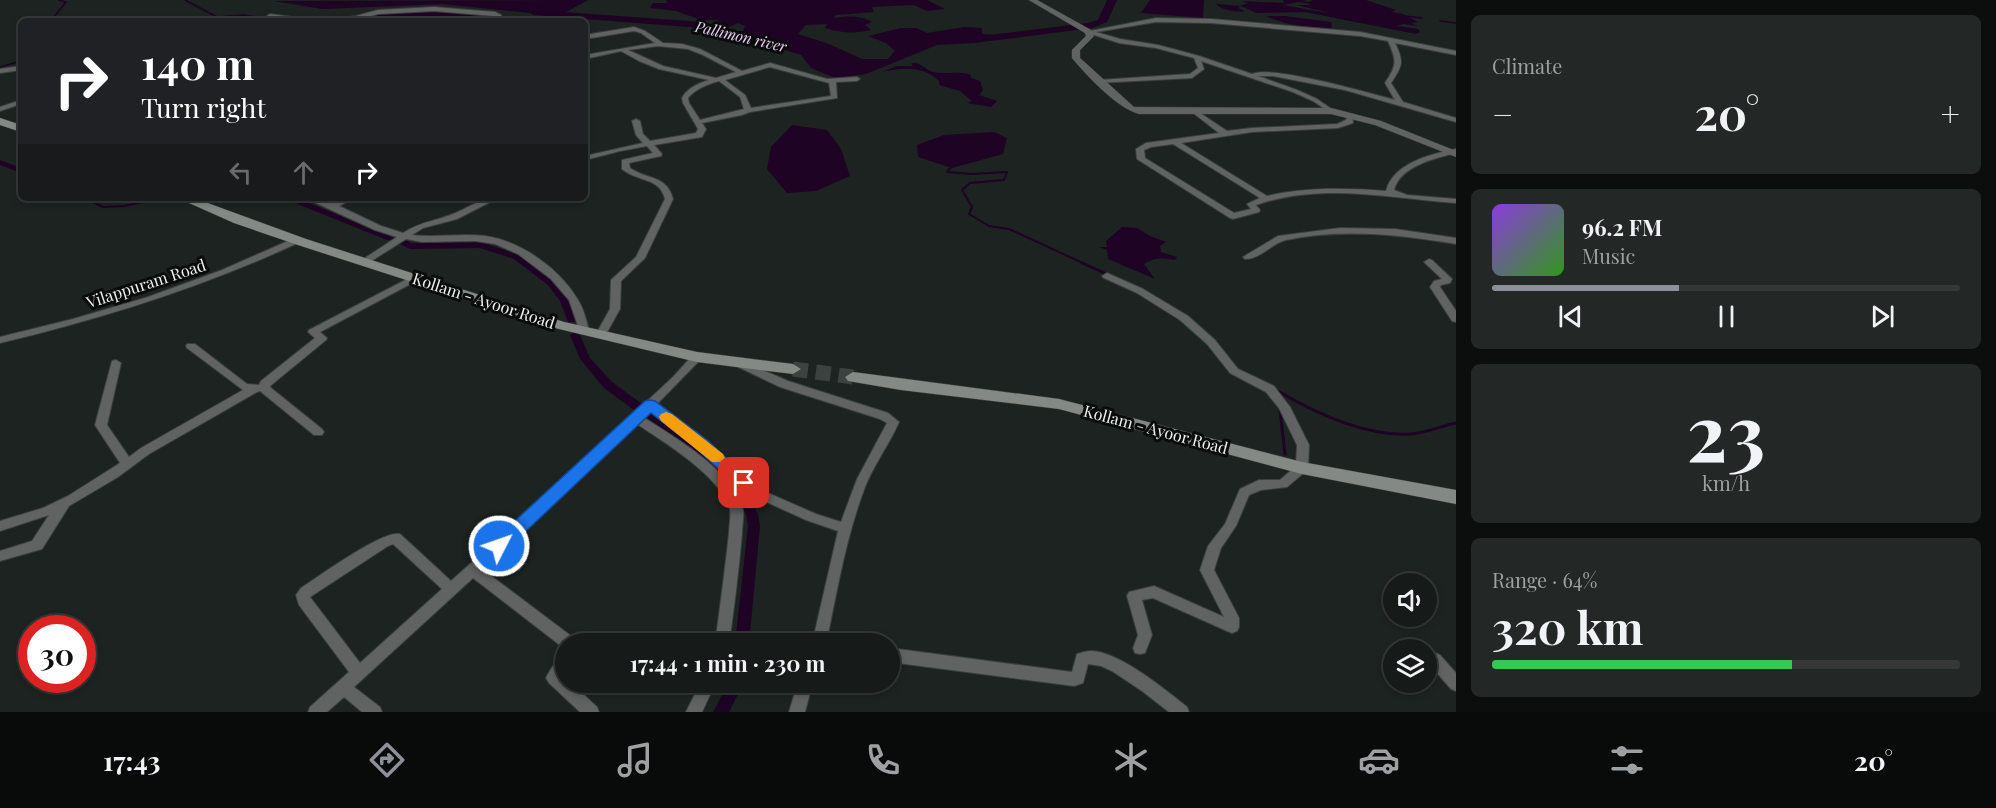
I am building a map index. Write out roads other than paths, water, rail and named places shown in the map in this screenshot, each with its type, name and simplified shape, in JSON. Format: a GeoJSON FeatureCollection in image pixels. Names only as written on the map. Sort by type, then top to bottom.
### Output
{"type":"FeatureCollection","features":[{"type":"Feature","properties":{"kind":"main road"},"geometry":{"type":"LineString","coordinates":[[0,122],[18,128]]}},
{"type":"Feature","properties":{"kind":"main road","name":"Kollam - Ayoor Road"},"geometry":{"type":"LineString","coordinates":[[190,201],[297,240],[584,330],[697,357],[793,369]]}},
{"type":"Feature","properties":{"kind":"main road","name":"Kollam - Ayoor Road"},"geometry":{"type":"LineString","coordinates":[[853,376],[901,385],[1059,404],[1302,468],[1456,497]]}},
{"type":"Feature","properties":{"kind":"street"},"geometry":{"type":"LineString","coordinates":[[1032,0],[1087,31],[1119,42],[1156,46],[1197,57],[1315,100],[1331,111]]}},
{"type":"Feature","properties":{"kind":"street"},"geometry":{"type":"LineString","coordinates":[[356,18],[378,12],[443,9],[495,14],[499,18]]}},
{"type":"Feature","properties":{"kind":"street"},"geometry":{"type":"LineString","coordinates":[[270,16],[285,18]]}},
{"type":"Feature","properties":{"kind":"street"},"geometry":{"type":"LineString","coordinates":[[1087,31],[1141,22],[1173,20],[1342,32],[1390,39],[1456,53]]}},
{"type":"Feature","properties":{"kind":"street"},"geometry":{"type":"LineString","coordinates":[[588,36],[634,29],[643,32],[662,45]]}},
{"type":"Feature","properties":{"kind":"street"},"geometry":{"type":"LineString","coordinates":[[1087,31],[1090,36],[1076,50],[1076,58],[1099,82],[1131,109],[1139,111],[1331,111],[1378,123],[1454,152]]}},
{"type":"Feature","properties":{"kind":"street"},"geometry":{"type":"LineString","coordinates":[[1390,39],[1399,58],[1396,71],[1388,83],[1401,103]]}},
{"type":"Feature","properties":{"kind":"street"},"geometry":{"type":"LineString","coordinates":[[588,56],[662,45],[688,48],[742,73]]}},
{"type":"Feature","properties":{"kind":"street"},"geometry":{"type":"LineString","coordinates":[[623,50],[649,63],[673,71],[698,73],[718,80],[743,96],[748,110]]}},
{"type":"Feature","properties":{"kind":"street"},"geometry":{"type":"LineString","coordinates":[[1099,82],[1192,76],[1201,69],[1197,57]]}},
{"type":"Feature","properties":{"kind":"street"},"geometry":{"type":"LineString","coordinates":[[588,157],[648,143],[695,136],[701,131],[685,98],[695,88],[742,73],[773,65],[832,81],[857,79]]}},
{"type":"Feature","properties":{"kind":"street"},"geometry":{"type":"LineString","coordinates":[[0,71],[18,68]]}},
{"type":"Feature","properties":{"kind":"street"},"geometry":{"type":"LineString","coordinates":[[1248,75],[1273,74],[1318,82],[1456,120]]}},
{"type":"Feature","properties":{"kind":"street"},"geometry":{"type":"LineString","coordinates":[[698,122],[748,110],[835,97],[832,81]]}},
{"type":"Feature","properties":{"kind":"street"},"geometry":{"type":"LineString","coordinates":[[0,109],[18,103]]}},
{"type":"Feature","properties":{"kind":"street"},"geometry":{"type":"LineString","coordinates":[[1194,111],[1226,134]]}},
{"type":"Feature","properties":{"kind":"street"},"geometry":{"type":"LineString","coordinates":[[1350,115],[1350,121],[1338,126],[1252,130],[1144,147],[1140,149],[1141,159],[1233,216],[1256,210],[1251,204],[1265,198],[1341,190],[1456,201]]}},
{"type":"Feature","properties":{"kind":"street"},"geometry":{"type":"LineString","coordinates":[[601,334],[615,309],[616,280],[638,261],[668,206],[668,190],[665,185],[633,176],[623,164],[657,154],[654,147],[640,135],[636,121]]}},
{"type":"Feature","properties":{"kind":"street"},"geometry":{"type":"LineString","coordinates":[[1175,142],[1265,198]]}},
{"type":"Feature","properties":{"kind":"street"},"geometry":{"type":"LineString","coordinates":[[1396,195],[1390,191],[1394,177],[1420,162],[1454,152]]}},
{"type":"Feature","properties":{"kind":"street"},"geometry":{"type":"LineString","coordinates":[[318,201],[403,237],[487,240],[511,246],[537,263],[571,296],[584,330]]}},
{"type":"Feature","properties":{"kind":"street"},"geometry":{"type":"LineString","coordinates":[[332,206],[343,201]]}},
{"type":"Feature","properties":{"kind":"street"},"geometry":{"type":"LineString","coordinates":[[365,262],[420,226],[454,217],[488,201]]}},
{"type":"Feature","properties":{"kind":"street"},"geometry":{"type":"LineString","coordinates":[[1248,257],[1281,238],[1340,231],[1395,232],[1456,240]]}},
{"type":"Feature","properties":{"kind":"street","name":"Vilappuram Road"},"geometry":{"type":"LineString","coordinates":[[0,340],[82,320],[156,297],[245,264],[297,240]]}},
{"type":"Feature","properties":{"kind":"street"},"geometry":{"type":"LineString","coordinates":[[1430,262],[1447,279],[1447,281],[1437,283],[1434,287],[1456,320]]}},
{"type":"Feature","properties":{"kind":"street"},"geometry":{"type":"LineString","coordinates":[[1107,276],[1140,291],[1184,318],[1211,342],[1234,371],[1270,389],[1284,407],[1303,445],[1302,468],[1283,484],[1259,485],[1244,492],[1230,526],[1215,546],[1207,570],[1232,618],[1232,627],[1154,592],[1134,596],[1145,635],[1140,648]]}},
{"type":"Feature","properties":{"kind":"street"},"geometry":{"type":"LineString","coordinates":[[0,526],[64,503],[259,388],[322,338],[313,332],[415,278]]}},
{"type":"Feature","properties":{"kind":"street"},"geometry":{"type":"LineString","coordinates":[[191,346],[244,387],[259,388],[318,432]]}},
{"type":"Feature","properties":{"kind":"street"},"geometry":{"type":"LineString","coordinates":[[316,712],[473,570],[643,411],[697,357]]}},
{"type":"Feature","properties":{"kind":"street"},"geometry":{"type":"LineString","coordinates":[[735,362],[784,384],[884,416],[893,422],[887,438],[859,486],[846,529],[822,633]]}},
{"type":"Feature","properties":{"kind":"street"},"geometry":{"type":"LineString","coordinates":[[116,363],[100,425],[127,464]]}},
{"type":"Feature","properties":{"kind":"street"},"geometry":{"type":"LineString","coordinates":[[643,411],[701,444],[755,492],[846,529]]}},
{"type":"Feature","properties":{"kind":"street"},"geometry":{"type":"LineString","coordinates":[[643,411],[671,441],[702,465],[734,500],[736,508],[732,573],[724,633]]}},
{"type":"Feature","properties":{"kind":"street"},"geometry":{"type":"LineString","coordinates":[[0,556],[37,545],[64,503]]}},
{"type":"Feature","properties":{"kind":"street"},"geometry":{"type":"LineString","coordinates":[[358,672],[304,601],[303,595],[306,592],[383,542],[394,538],[451,589]]}},
{"type":"Feature","properties":{"kind":"street"},"geometry":{"type":"LineString","coordinates":[[473,570],[556,633]]}},
{"type":"Feature","properties":{"kind":"street"},"geometry":{"type":"LineString","coordinates":[[900,656],[1074,679],[1078,678],[1082,658],[1093,656],[1142,682],[1181,712]]}},
{"type":"Feature","properties":{"kind":"street"},"geometry":{"type":"LineString","coordinates":[[1437,662],[1456,684]]}},
{"type":"Feature","properties":{"kind":"street"},"geometry":{"type":"LineString","coordinates":[[344,687],[374,712]]}},
{"type":"Feature","properties":{"kind":"street"},"geometry":{"type":"LineString","coordinates":[[570,693],[591,712]]}},
{"type":"Feature","properties":{"kind":"street"},"geometry":{"type":"LineString","coordinates":[[694,712],[704,693]]}},
{"type":"Feature","properties":{"kind":"street"},"geometry":{"type":"LineString","coordinates":[[797,712],[803,693]]}},
{"type":"Feature","properties":{"kind":"water"},"geometry":{"type":"Polygon","coordinates":[[[588,0],[559,16],[442,4],[322,9],[274,1],[588,0]]]}},
{"type":"Feature","properties":{"kind":"water"},"geometry":{"type":"Polygon","coordinates":[[[666,0],[927,0],[945,9],[927,11],[914,5],[872,7],[874,12],[836,15],[834,18],[863,18],[872,22],[865,25],[871,30],[848,32],[825,28],[827,24],[806,25],[798,34],[829,44],[862,59],[888,59],[895,51],[886,43],[868,36],[901,28],[917,28],[927,33],[964,27],[982,28],[982,34],[1011,36],[976,43],[937,45],[866,74],[835,78],[811,68],[801,55],[745,37],[734,38],[731,32],[743,31],[745,26],[738,23],[729,27],[717,20],[701,20],[676,11],[650,8],[653,3],[668,3],[666,0]]]}},
{"type":"Feature","properties":{"kind":"water"},"geometry":{"type":"Polygon","coordinates":[[[1150,0],[1204,0],[1203,18],[1141,13],[1150,0]]]}},
{"type":"Feature","properties":{"kind":"water"},"geometry":{"type":"Polygon","coordinates":[[[1283,0],[1307,0],[1283,5],[1333,14],[1297,5],[1309,5],[1310,1],[1314,0],[1366,0],[1396,10],[1392,12],[1403,14],[1418,22],[1411,23],[1418,26],[1403,24],[1396,26],[1418,29],[1420,32],[1416,34],[1305,12],[1256,13],[1241,6],[1238,8],[1245,11],[1233,11],[1216,4],[1240,6],[1248,3],[1241,1],[1284,3],[1283,0]]]}},
{"type":"Feature","properties":{"kind":"water"},"geometry":{"type":"Polygon","coordinates":[[[441,10],[478,14],[486,18],[362,18],[379,13],[441,10]]]}},
{"type":"Feature","properties":{"kind":"water"},"geometry":{"type":"Polygon","coordinates":[[[1266,16],[1331,22],[1332,28],[1290,24],[1266,16]]]}},
{"type":"Feature","properties":{"kind":"water"},"geometry":{"type":"Polygon","coordinates":[[[911,63],[933,72],[971,75],[971,78],[980,81],[983,90],[979,95],[997,101],[991,107],[967,103],[972,101],[960,91],[939,85],[939,81],[919,70],[881,72],[897,66],[913,66],[911,63]]]}},
{"type":"Feature","properties":{"kind":"water"},"geometry":{"type":"Polygon","coordinates":[[[792,125],[827,130],[841,149],[850,176],[816,191],[787,193],[767,169],[771,147],[792,125]]]}},
{"type":"Feature","properties":{"kind":"water"},"geometry":{"type":"Polygon","coordinates":[[[994,132],[1007,138],[1003,154],[952,168],[918,157],[917,145],[944,135],[994,132]]]}},
{"type":"Feature","properties":{"kind":"water"},"geometry":{"type":"Polygon","coordinates":[[[1122,227],[1137,228],[1166,242],[1160,246],[1161,252],[1177,257],[1175,260],[1151,260],[1144,264],[1155,279],[1108,259],[1107,250],[1099,247],[1107,247],[1106,241],[1122,227]]]}},
{"type":"Feature","properties":{"kind":"waterway"},"geometry":{"type":"LineString","coordinates":[[53,18],[66,2],[59,0]]}},
{"type":"Feature","properties":{"kind":"waterway"},"geometry":{"type":"LineString","coordinates":[[185,0],[217,17],[244,15],[260,18]]}},
{"type":"Feature","properties":{"kind":"waterway","name":"Pallimon river"},"geometry":{"type":"LineString","coordinates":[[982,39],[1089,26],[1102,22],[1112,0]]}},
{"type":"Feature","properties":{"kind":"waterway"},"geometry":{"type":"LineString","coordinates":[[1287,0],[1312,3]]}},
{"type":"Feature","properties":{"kind":"waterway","name":"Pallimon river"},"geometry":{"type":"LineString","coordinates":[[536,13],[702,25],[755,38]]}},
{"type":"Feature","properties":{"kind":"waterway"},"geometry":{"type":"LineString","coordinates":[[1405,16],[1422,18]]}},
{"type":"Feature","properties":{"kind":"waterway"},"geometry":{"type":"LineString","coordinates":[[1440,21],[1456,23]]}},
{"type":"Feature","properties":{"kind":"waterway"},"geometry":{"type":"LineString","coordinates":[[0,67],[18,62]]}},
{"type":"Feature","properties":{"kind":"waterway"},"geometry":{"type":"LineString","coordinates":[[0,162],[18,170]]}},
{"type":"Feature","properties":{"kind":"waterway"},"geometry":{"type":"LineString","coordinates":[[952,166],[947,172],[972,174],[1007,172],[1004,180],[970,183],[962,190],[972,207],[969,214],[989,226],[1009,229],[1085,264]]}},
{"type":"Feature","properties":{"kind":"waterway"},"geometry":{"type":"LineString","coordinates":[[91,201],[103,207],[149,201]]}},
{"type":"Feature","properties":{"kind":"waterway"},"geometry":{"type":"LineString","coordinates":[[296,201],[390,238]]}},
{"type":"Feature","properties":{"kind":"waterway"},"geometry":{"type":"LineString","coordinates":[[403,242],[410,246],[481,245],[517,257],[551,283],[565,300],[572,320]]}},
{"type":"Feature","properties":{"kind":"waterway"},"geometry":{"type":"LineString","coordinates":[[1082,263],[1109,275]]}},
{"type":"Feature","properties":{"kind":"waterway"},"geometry":{"type":"LineString","coordinates":[[575,335],[585,359],[608,385],[698,451],[742,496],[752,514],[754,526],[743,633]]}},
{"type":"Feature","properties":{"kind":"waterway"},"geometry":{"type":"LineString","coordinates":[[1276,390],[1324,415],[1376,432],[1411,434],[1456,423]]}},
{"type":"Feature","properties":{"kind":"waterway"},"geometry":{"type":"LineString","coordinates":[[1280,410],[1285,454]]}},
{"type":"Feature","properties":{"kind":"waterway"},"geometry":{"type":"LineString","coordinates":[[721,712],[731,693]]}},
{"type":"Feature","properties":{"kind":"tunnel"},"geometry":{"type":"LineString","coordinates":[[793,369],[853,377]]}}]}
